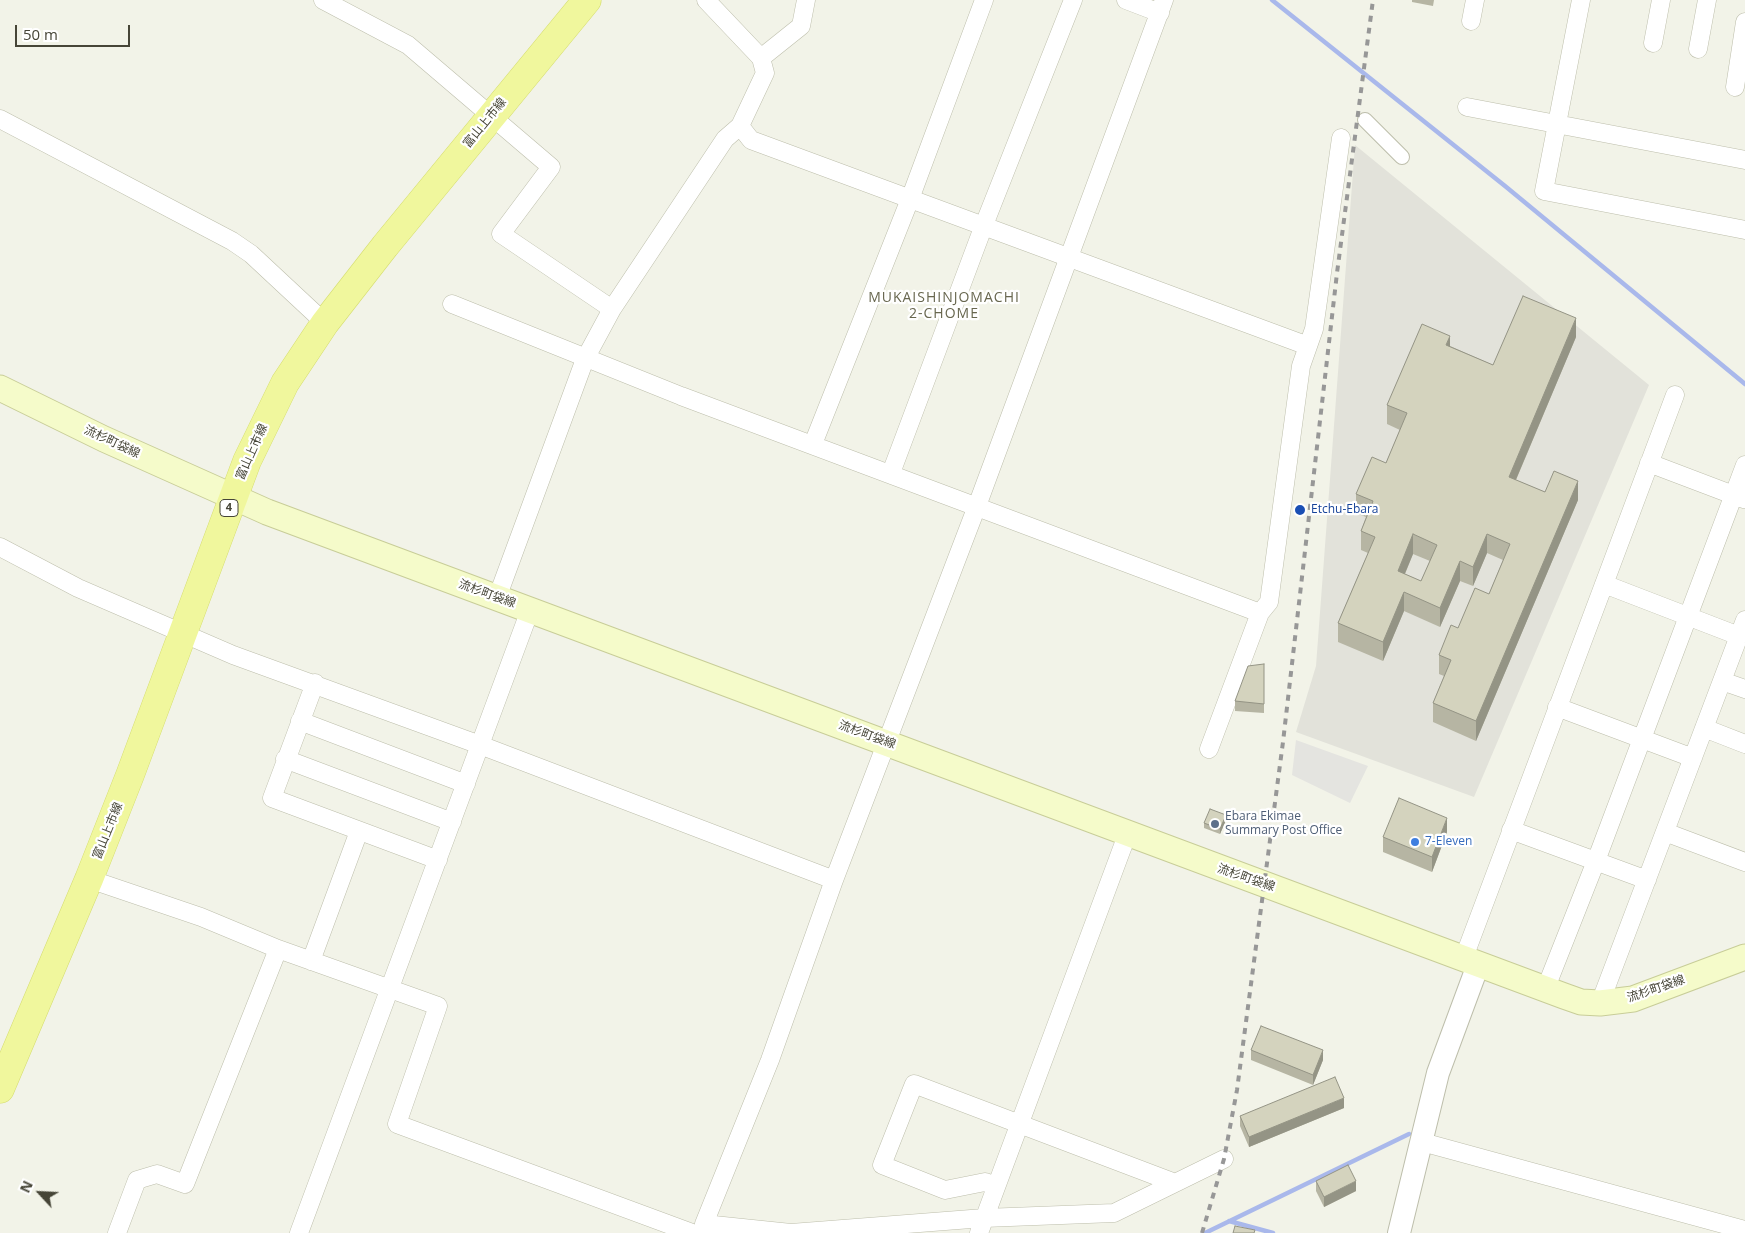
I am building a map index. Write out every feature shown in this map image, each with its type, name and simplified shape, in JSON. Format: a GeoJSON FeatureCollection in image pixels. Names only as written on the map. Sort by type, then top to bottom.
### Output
{"type":"FeatureCollection","features":[{"type":"Feature","properties":{"kind":"main road","name":"富山上市線"},"geometry":{"type":"LineString","coordinates":[[0,1089],[89,879],[183,634],[233,497],[257,440],[285,383],[325,323],[490,116],[587,0]]}},
{"type":"Feature","properties":{"kind":"main road","name":"流杉町袋線"},"geometry":{"type":"LineString","coordinates":[[0,388],[233,497],[1127,835],[1263,882],[1470,963],[1581,1002],[1600,1003],[1634,999],[1745,957]]}},
{"type":"Feature","properties":{"kind":"street"},"geometry":{"type":"LineString","coordinates":[[323,0],[408,45],[551,167],[502,234],[612,308]]}},
{"type":"Feature","properties":{"kind":"street"},"geometry":{"type":"LineString","coordinates":[[497,598],[585,359],[612,308],[725,138],[740,126],[765,73],[761,58],[706,0]]}},
{"type":"Feature","properties":{"kind":"street"},"geometry":{"type":"LineString","coordinates":[[761,58],[801,26],[806,0]]}},
{"type":"Feature","properties":{"kind":"street"},"geometry":{"type":"LineString","coordinates":[[813,444],[910,199],[984,0]]}},
{"type":"Feature","properties":{"kind":"street"},"geometry":{"type":"LineString","coordinates":[[891,473],[984,225],[1073,0]]}},
{"type":"Feature","properties":{"kind":"street"},"geometry":{"type":"LineString","coordinates":[[700,1230],[770,1060],[834,880],[977,506],[1162,6],[1126,0]]}},
{"type":"Feature","properties":{"kind":"street"},"geometry":{"type":"LineString","coordinates":[[1471,21],[1475,0]]}},
{"type":"Feature","properties":{"kind":"street"},"geometry":{"type":"LineString","coordinates":[[1581,0],[1544,191],[1745,230]]}},
{"type":"Feature","properties":{"kind":"street"},"geometry":{"type":"LineString","coordinates":[[1653,44],[1661,0]]}},
{"type":"Feature","properties":{"kind":"street"},"geometry":{"type":"LineString","coordinates":[[1698,49],[1707,0]]}},
{"type":"Feature","properties":{"kind":"street"},"geometry":{"type":"LineString","coordinates":[[1735,87],[1745,22]]}},
{"type":"Feature","properties":{"kind":"street"},"geometry":{"type":"LineString","coordinates":[[1468,107],[1745,160]]}},
{"type":"Feature","properties":{"kind":"street"},"geometry":{"type":"LineString","coordinates":[[0,118],[232,241],[251,254],[325,323]]}},
{"type":"Feature","properties":{"kind":"street"},"geometry":{"type":"LineString","coordinates":[[1365,120],[1402,157]]}},
{"type":"Feature","properties":{"kind":"street"},"geometry":{"type":"LineString","coordinates":[[740,126],[751,140],[1308,346]]}},
{"type":"Feature","properties":{"kind":"street"},"geometry":{"type":"LineString","coordinates":[[1209,749],[1260,613],[1269,602],[1302,366],[1314,329],[1341,138]]}},
{"type":"Feature","properties":{"kind":"street"},"geometry":{"type":"LineString","coordinates":[[452,304],[585,359],[1260,613]]}},
{"type":"Feature","properties":{"kind":"street"},"geometry":{"type":"LineString","coordinates":[[1398,1233],[1438,1073],[1511,830],[1675,395]]}},
{"type":"Feature","properties":{"kind":"street"},"geometry":{"type":"LineString","coordinates":[[1649,463],[1739,497]]}},
{"type":"Feature","properties":{"kind":"street"},"geometry":{"type":"LineString","coordinates":[[1545,990],[1596,861],[1688,616],[1739,497],[1745,465]]}},
{"type":"Feature","properties":{"kind":"street"},"geometry":{"type":"LineString","coordinates":[[0,547],[78,588],[233,655],[480,745],[834,880]]}},
{"type":"Feature","properties":{"kind":"street"},"geometry":{"type":"LineString","coordinates":[[1600,1003],[1743,629],[1688,616],[1604,584]]}},
{"type":"Feature","properties":{"kind":"street"},"geometry":{"type":"LineString","coordinates":[[299,1233],[530,610]]}},
{"type":"Feature","properties":{"kind":"street"},"geometry":{"type":"LineString","coordinates":[[1722,681],[1745,689]]}},
{"type":"Feature","properties":{"kind":"street"},"geometry":{"type":"LineString","coordinates":[[315,684],[285,759],[272,798],[438,860]]}},
{"type":"Feature","properties":{"kind":"street"},"geometry":{"type":"LineString","coordinates":[[1557,707],[1693,758]]}},
{"type":"Feature","properties":{"kind":"street"},"geometry":{"type":"LineString","coordinates":[[300,721],[466,784]]}},
{"type":"Feature","properties":{"kind":"street"},"geometry":{"type":"LineString","coordinates":[[1704,728],[1745,744]]}},
{"type":"Feature","properties":{"kind":"street"},"geometry":{"type":"LineString","coordinates":[[285,759],[452,822]]}},
{"type":"Feature","properties":{"kind":"street"},"geometry":{"type":"LineString","coordinates":[[1511,830],[1647,880]]}},
{"type":"Feature","properties":{"kind":"street"},"geometry":{"type":"LineString","coordinates":[[311,961],[359,831]]}},
{"type":"Feature","properties":{"kind":"street"},"geometry":{"type":"LineString","coordinates":[[1664,832],[1745,862]]}},
{"type":"Feature","properties":{"kind":"street"},"geometry":{"type":"LineString","coordinates":[[981,1226],[1127,835]]}},
{"type":"Feature","properties":{"kind":"street"},"geometry":{"type":"LineString","coordinates":[[89,879],[201,917],[278,949],[438,1006],[397,1124],[700,1230],[791,1232],[981,1226],[1114,1213],[1224,1159]]}},
{"type":"Feature","properties":{"kind":"street"},"geometry":{"type":"LineString","coordinates":[[117,1233],[137,1180],[157,1174],[186,1184],[278,949]]}},
{"type":"Feature","properties":{"kind":"street"},"geometry":{"type":"LineString","coordinates":[[996,1186],[986,1182],[945,1190],[882,1165],[914,1084],[1175,1183]]}},
{"type":"Feature","properties":{"kind":"street"},"geometry":{"type":"LineString","coordinates":[[1422,1142],[1745,1230]]}},
{"type":"Feature","properties":{"kind":"shaded area"},"geometry":{"type":"Polygon","coordinates":[[[1355,145],[1649,385],[1474,797],[1296,732],[1316,666],[1355,145]]]}},
{"type":"Feature","properties":{"kind":"shaded area"},"geometry":{"type":"Polygon","coordinates":[[[1296,740],[1368,766],[1350,803],[1292,775],[1296,740]]]}},
{"type":"Feature","properties":{"kind":"building"},"geometry":{"type":"Polygon","coordinates":[[[1523,296],[1576,318],[1509,477],[1545,492],[1554,471],[1578,481],[1476,721],[1433,703],[1451,660],[1439,655],[1451,625],[1458,628],[1475,588],[1489,594],[1510,544],[1487,534],[1473,567],[1460,561],[1440,608],[1404,592],[1383,642],[1338,623],[1375,537],[1361,531],[1373,501],[1356,494],[1372,457],[1386,463],[1407,413],[1387,405],[1422,324],[1450,336],[1446,345],[1493,365],[1523,296]],[[1413,534],[1398,571],[1421,581],[1437,545],[1413,534]]]}},
{"type":"Feature","properties":{"kind":"building"},"geometry":{"type":"Polygon","coordinates":[[[1264,664],[1264,704],[1235,701],[1248,666],[1264,664]]]}},
{"type":"Feature","properties":{"kind":"building","name":"7-Eleven"},"geometry":{"type":"Polygon","coordinates":[[[1399,798],[1447,818],[1432,857],[1383,837],[1399,798]]]}},
{"type":"Feature","properties":{"kind":"building"},"geometry":{"type":"Polygon","coordinates":[[[1210,809],[1226,815],[1220,829],[1204,823],[1210,809]]]}},
{"type":"Feature","properties":{"kind":"building"},"geometry":{"type":"Polygon","coordinates":[[[1261,1026],[1323,1050],[1313,1075],[1251,1050],[1261,1026]]]}},
{"type":"Feature","properties":{"kind":"building"},"geometry":{"type":"Polygon","coordinates":[[[1335,1077],[1344,1098],[1249,1137],[1240,1116],[1335,1077]]]}},
{"type":"Feature","properties":{"kind":"building"},"geometry":{"type":"Polygon","coordinates":[[[1348,1165],[1356,1181],[1324,1197],[1316,1181],[1348,1165]]]}},
{"type":"Feature","properties":{"kind":"building"},"geometry":{"type":"Polygon","coordinates":[[[1235,1226],[1255,1230],[1254,1233],[1233,1233],[1235,1226]]]}},
{"type":"Feature","properties":{"kind":"waterway"},"geometry":{"type":"LineString","coordinates":[[1272,0],[1505,186],[1745,384]]}},
{"type":"Feature","properties":{"kind":"waterway"},"geometry":{"type":"LineString","coordinates":[[1205,1233],[1409,1134]]}},
{"type":"Feature","properties":{"kind":"waterway"},"geometry":{"type":"LineString","coordinates":[[1229,1221],[1273,1233]]}},
{"type":"Feature","properties":{"kind":"railway"},"geometry":{"type":"LineString","coordinates":[[1202,1233],[1224,1159],[1237,1090],[1283,742],[1337,273],[1373,0]]}},
{"type":"Feature","properties":{"kind":"place","name":"Etchu-Ebara"},"geometry":{"type":"Point","coordinates":[1300,510]}},
{"type":"Feature","properties":{"kind":"place","name":"Ebara Ekimae Summary Post Office"},"geometry":{"type":"Point","coordinates":[1215,824]}},
{"type":"Feature","properties":{"kind":"place","name":"7-Eleven"},"geometry":{"type":"Point","coordinates":[1415,842]}},
{"type":"Feature","properties":{"kind":"district","name":"MUKAISHINJOMACHI 2-CHOME"},"geometry":{"type":"Point","coordinates":[944,306]}}]}
